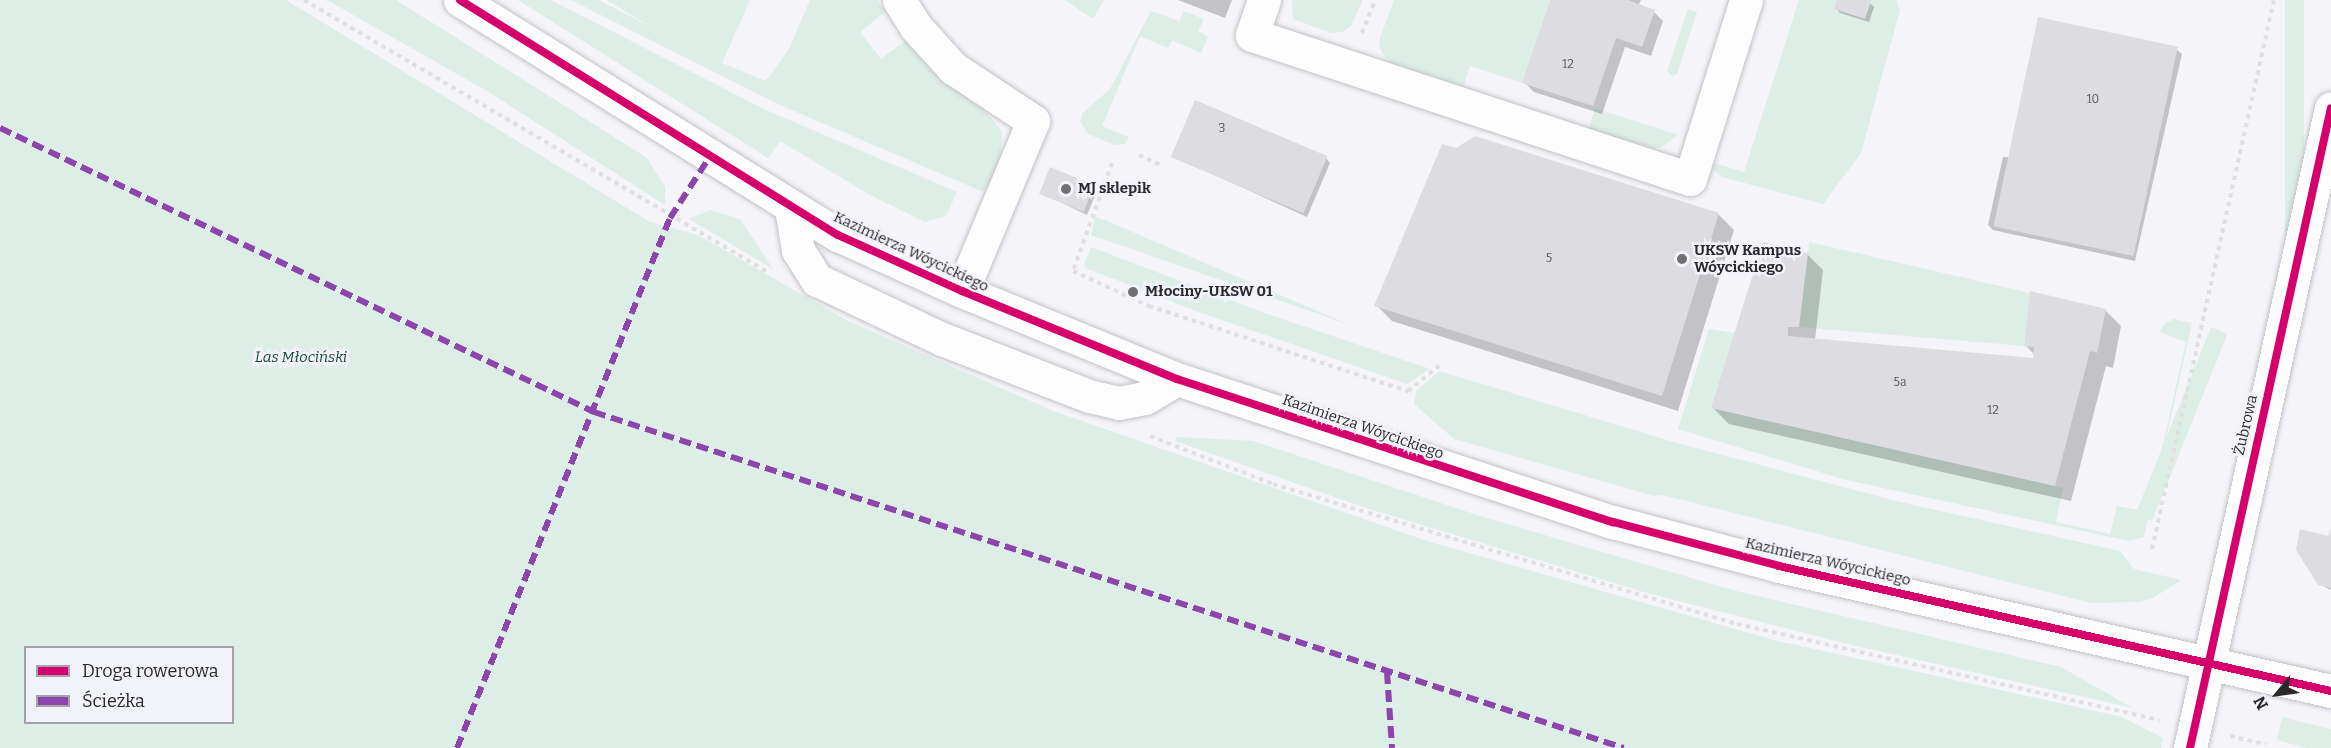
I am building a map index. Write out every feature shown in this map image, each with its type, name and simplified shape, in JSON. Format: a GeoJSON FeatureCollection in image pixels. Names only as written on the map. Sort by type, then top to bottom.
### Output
{"type":"FeatureCollection","features":[{"type":"Feature","properties":{"kind":"street","name":"Kazimierza Wóycickiego"},"geometry":{"type":"LineString","coordinates":[[460,0],[791,208],[880,256],[1177,379],[1613,522],[1779,566],[2331,691]]}},
{"type":"Feature","properties":{"kind":"street"},"geometry":{"type":"LineString","coordinates":[[899,0],[921,33],[953,68],[1033,121],[962,291]]}},
{"type":"Feature","properties":{"kind":"street"},"geometry":{"type":"LineString","coordinates":[[1264,0],[1252,35],[1690,179],[1746,0]]}},
{"type":"Feature","properties":{"kind":"street","name":"Żubrowa"},"geometry":{"type":"LineString","coordinates":[[2192,738],[2331,108]]}},
{"type":"Feature","properties":{"kind":"street"},"geometry":{"type":"LineString","coordinates":[[791,208],[798,250],[817,280],[942,339],[1089,396],[1119,402],[1145,398],[1177,379]]}},
{"type":"Feature","properties":{"kind":"path"},"geometry":{"type":"LineString","coordinates":[[304,0],[771,274]]}},
{"type":"Feature","properties":{"kind":"path"},"geometry":{"type":"LineString","coordinates":[[2152,549],[2274,0]]}},
{"type":"Feature","properties":{"kind":"path"},"geometry":{"type":"LineString","coordinates":[[1139,155],[1163,166]]}},
{"type":"Feature","properties":{"kind":"path"},"geometry":{"type":"LineString","coordinates":[[1112,163],[1073,271],[1149,306],[1408,391],[1440,365]]}},
{"type":"Feature","properties":{"kind":"path"},"geometry":{"type":"LineString","coordinates":[[1141,433],[1273,484],[1737,624],[2192,738]]}},
{"type":"Feature","properties":{"kind":"green space","name":"Las Młociński"},"geometry":{"type":"Polygon","coordinates":[[[0,0],[286,0],[650,222],[698,235],[848,321],[1056,412],[1430,542],[1774,640],[2122,717],[2163,738],[2161,748],[0,748],[0,0]]]}},
{"type":"Feature","properties":{"kind":"green space"},"geometry":{"type":"Polygon","coordinates":[[[327,0],[396,0],[646,157],[665,187],[665,205],[487,91],[327,0]]]}},
{"type":"Feature","properties":{"kind":"green space"},"geometry":{"type":"Polygon","coordinates":[[[518,0],[551,0],[766,110],[957,192],[946,216],[925,222],[870,195],[780,141],[768,158],[518,0]]]}},
{"type":"Feature","properties":{"kind":"green space"},"geometry":{"type":"Polygon","coordinates":[[[571,0],[599,0],[655,29],[606,0],[750,0],[722,63],[766,81],[790,47],[810,0],[877,0],[885,12],[860,32],[881,59],[905,41],[934,73],[986,112],[1002,131],[1001,155],[989,188],[981,191],[780,105],[571,0]]]}},
{"type":"Feature","properties":{"kind":"green space"},"geometry":{"type":"Polygon","coordinates":[[[1065,0],[1104,0],[1093,19],[1065,0]]]}},
{"type":"Feature","properties":{"kind":"green space"},"geometry":{"type":"Polygon","coordinates":[[[1292,0],[1363,0],[1351,26],[1343,32],[1331,33],[1293,19],[1292,0]]]}},
{"type":"Feature","properties":{"kind":"green space"},"geometry":{"type":"Polygon","coordinates":[[[1394,0],[1550,0],[1522,83],[1470,66],[1462,91],[1393,65],[1386,58],[1379,47],[1380,38],[1394,0]]]}},
{"type":"Feature","properties":{"kind":"green space"},"geometry":{"type":"Polygon","coordinates":[[[1799,0],[1896,0],[1900,10],[1861,153],[1823,204],[1722,177],[1713,169],[1714,163],[1744,172],[1799,0]]]}},
{"type":"Feature","properties":{"kind":"green space"},"geometry":{"type":"Polygon","coordinates":[[[2285,0],[2304,0],[2304,303],[2285,303],[2285,0]]]}},
{"type":"Feature","properties":{"kind":"green space"},"geometry":{"type":"Polygon","coordinates":[[[1688,9],[1697,12],[1677,74],[1672,76],[1667,71],[1688,9]]]}},
{"type":"Feature","properties":{"kind":"green space"},"geometry":{"type":"Polygon","coordinates":[[[1151,11],[1179,21],[1184,11],[1204,19],[1198,31],[1208,37],[1201,53],[1172,40],[1168,48],[1140,36],[1102,126],[1129,137],[1125,144],[1115,145],[1088,134],[1080,121],[1083,113],[1110,89],[1151,11]]]}},
{"type":"Feature","properties":{"kind":"green space"},"geometry":{"type":"Polygon","coordinates":[[[1595,108],[1678,135],[1661,148],[1645,148],[1588,130],[1595,108]]]}},
{"type":"Feature","properties":{"kind":"green space"},"geometry":{"type":"Polygon","coordinates":[[[710,210],[740,219],[773,269],[689,219],[710,210]]]}},
{"type":"Feature","properties":{"kind":"green space"},"geometry":{"type":"Polygon","coordinates":[[[1095,216],[1350,325],[1091,235],[1095,216]]]}},
{"type":"Feature","properties":{"kind":"green space"},"geometry":{"type":"Polygon","coordinates":[[[1809,242],[2030,293],[2024,346],[1799,327],[1809,242]]]}},
{"type":"Feature","properties":{"kind":"green space"},"geometry":{"type":"Polygon","coordinates":[[[1091,247],[1262,312],[1430,369],[1407,384],[1196,311],[1088,269],[1084,265],[1091,247]]]}},
{"type":"Feature","properties":{"kind":"green space"},"geometry":{"type":"Polygon","coordinates":[[[2174,319],[2192,323],[2144,537],[2129,541],[1846,480],[1678,429],[1709,329],[1735,333],[1711,408],[2063,488],[2056,522],[2110,534],[2117,506],[2148,512],[2186,342],[2159,332],[2165,323],[2174,319]]]}},
{"type":"Feature","properties":{"kind":"green space"},"geometry":{"type":"Polygon","coordinates":[[[2211,327],[2228,334],[2152,521],[2135,514],[2211,327]]]}},
{"type":"Feature","properties":{"kind":"green space"},"geometry":{"type":"Polygon","coordinates":[[[1439,371],[1677,443],[1896,501],[2120,551],[2134,569],[2181,580],[2153,598],[2138,602],[2091,603],[1663,495],[1654,496],[1454,439],[1414,404],[1417,390],[1439,371]]]}},
{"type":"Feature","properties":{"kind":"green space"},"geometry":{"type":"Polygon","coordinates":[[[1177,437],[1253,441],[1480,516],[1736,591],[2061,667],[2133,708],[1852,645],[1647,593],[1369,509],[1175,441],[1177,437]]]}},
{"type":"Feature","properties":{"kind":"green space"},"geometry":{"type":"Polygon","coordinates":[[[2282,717],[2331,729],[2331,748],[2306,748],[2277,740],[2282,717]]]}},
{"type":"Feature","properties":{"kind":"building"},"geometry":{"type":"Polygon","coordinates":[[[1550,0],[1628,0],[1655,10],[1642,47],[1616,38],[1593,106],[1522,83],[1550,0]]]}},
{"type":"Feature","properties":{"kind":"building"},"geometry":{"type":"Polygon","coordinates":[[[1837,0],[1871,1],[1865,19],[1834,9],[1837,0]]]}},
{"type":"Feature","properties":{"kind":"building"},"geometry":{"type":"Polygon","coordinates":[[[2038,17],[2178,47],[2133,256],[1994,226],[2038,17]]]}},
{"type":"Feature","properties":{"kind":"building"},"geometry":{"type":"Polygon","coordinates":[[[1195,100],[1328,156],[1303,213],[1171,157],[1195,100]]]}},
{"type":"Feature","properties":{"kind":"building"},"geometry":{"type":"Polygon","coordinates":[[[1475,136],[1719,213],[1662,396],[1374,306],[1442,144],[1456,148],[1475,136]]]}},
{"type":"Feature","properties":{"kind":"building","name":"MJ sklepik"},"geometry":{"type":"Polygon","coordinates":[[[1050,167],[1095,185],[1084,212],[1039,194],[1050,167]]]}},
{"type":"Feature","properties":{"kind":"building"},"geometry":{"type":"Polygon","coordinates":[[[1763,242],[1808,253],[1799,327],[1788,327],[1788,336],[2033,358],[2034,347],[2024,346],[2030,291],[2106,309],[2097,353],[2090,351],[2055,486],[1711,408],[1763,242]]]}},
{"type":"Feature","properties":{"kind":"building"},"geometry":{"type":"Polygon","coordinates":[[[2331,528],[2331,588],[2318,585],[2296,550],[2300,529],[2328,536],[2331,528]]]}},
{"type":"Feature","properties":{"kind":"marked path"},"geometry":{"type":"LineString","coordinates":[[0,128],[594,412],[1624,748]]}},
{"type":"Feature","properties":{"kind":"marked path"},"geometry":{"type":"LineString","coordinates":[[457,748],[670,218],[709,158]]}},
{"type":"Feature","properties":{"kind":"marked path"},"geometry":{"type":"LineString","coordinates":[[1387,672],[1392,748]]}},
{"type":"Feature","properties":{"kind":"cycle path"},"geometry":{"type":"LineString","coordinates":[[460,0],[838,235],[962,291],[1177,379],[1613,522],[1779,566],[2331,691]]}},
{"type":"Feature","properties":{"kind":"cycle path"},"geometry":{"type":"LineString","coordinates":[[2190,748],[2331,108]]}},
{"type":"Feature","properties":{"kind":"place","name":"MJ sklepik"},"geometry":{"type":"Point","coordinates":[1066,189]}},
{"type":"Feature","properties":{"kind":"place","name":"UKSW Kampus Wóycickiego"},"geometry":{"type":"Point","coordinates":[1682,259]}},
{"type":"Feature","properties":{"kind":"place","name":"Młociny-UKSW 01"},"geometry":{"type":"Point","coordinates":[1133,292]}}]}
